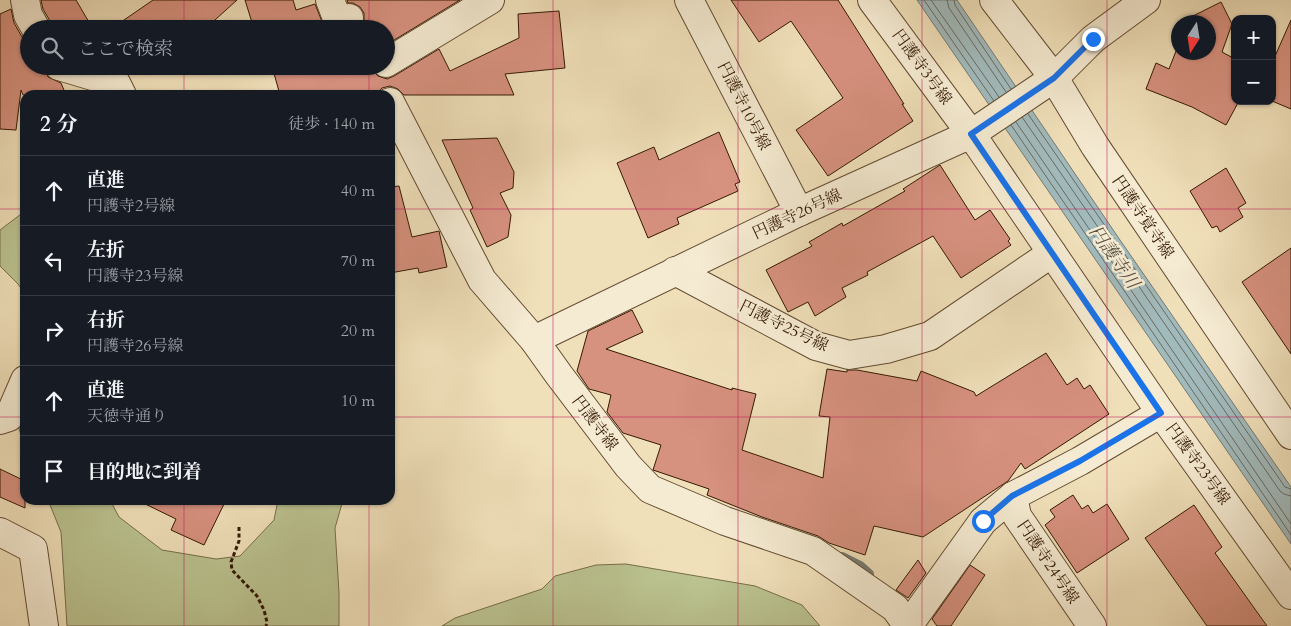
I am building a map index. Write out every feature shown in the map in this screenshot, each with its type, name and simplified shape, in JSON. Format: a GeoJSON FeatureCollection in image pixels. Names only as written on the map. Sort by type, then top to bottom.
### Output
{"type":"FeatureCollection","features":[{"type":"Feature","properties":{"kind":"street"},"geometry":{"type":"LineString","coordinates":[[25,0],[31,20]]}},
{"type":"Feature","properties":{"kind":"street"},"geometry":{"type":"LineString","coordinates":[[395,57],[490,0]]}},
{"type":"Feature","properties":{"kind":"street","name":"円護寺10号線"},"geometry":{"type":"LineString","coordinates":[[689,0],[799,212]]}},
{"type":"Feature","properties":{"kind":"street","name":"円護寺3号線"},"geometry":{"type":"LineString","coordinates":[[872,0],[982,127]]}},
{"type":"Feature","properties":{"kind":"street","name":"円護寺覚寺線"},"geometry":{"type":"LineString","coordinates":[[994,0],[1044,85],[1095,146],[1291,434]]}},
{"type":"Feature","properties":{"kind":"street","name":"円護寺26号線"},"geometry":{"type":"LineString","coordinates":[[534,340],[799,212],[982,127],[1044,85],[1093,39],[1146,0]]}},
{"type":"Feature","properties":{"kind":"street"},"geometry":{"type":"LineString","coordinates":[[89,75],[116,83],[120,90]]}},
{"type":"Feature","properties":{"kind":"street"},"geometry":{"type":"LineString","coordinates":[[380,75],[385,90]]}},
{"type":"Feature","properties":{"kind":"street","name":"円護寺23号線"},"geometry":{"type":"LineString","coordinates":[[982,127],[1052,253],[1161,413],[1291,594]]}},
{"type":"Feature","properties":{"kind":"street","name":"円護寺線"},"geometry":{"type":"LineString","coordinates":[[397,129],[482,280],[534,340],[628,466],[650,489],[725,522],[813,551],[896,608],[908,626]]}},
{"type":"Feature","properties":{"kind":"street","name":"円護寺25号線"},"geometry":{"type":"LineString","coordinates":[[675,271],[816,346],[850,355],[886,349],[930,336],[1052,253]]}},
{"type":"Feature","properties":{"kind":"street"},"geometry":{"type":"LineString","coordinates":[[0,420],[9,417],[20,392]]}},
{"type":"Feature","properties":{"kind":"street"},"geometry":{"type":"LineString","coordinates":[[908,626],[983,521],[1012,496],[1080,461],[1161,413]]}},
{"type":"Feature","properties":{"kind":"street","name":"円護寺24号線"},"geometry":{"type":"LineString","coordinates":[[1012,496],[1017,516],[1092,626]]}},
{"type":"Feature","properties":{"kind":"street"},"geometry":{"type":"LineString","coordinates":[[0,532],[33,549],[44,626]]}},
{"type":"Feature","properties":{"kind":"path"},"geometry":{"type":"LineString","coordinates":[[239,527],[239,541],[231,562],[232,570],[257,596],[264,610],[266,626]]}},
{"type":"Feature","properties":{"kind":"green space"},"geometry":{"type":"Polygon","coordinates":[[[20,215],[20,287],[0,266],[0,230],[20,215]]]}},
{"type":"Feature","properties":{"kind":"green space"},"geometry":{"type":"Polygon","coordinates":[[[50,505],[113,505],[119,517],[162,550],[216,559],[240,556],[274,520],[277,505],[342,505],[335,528],[339,626],[67,626],[61,532],[50,505]]]}},
{"type":"Feature","properties":{"kind":"green space"},"geometry":{"type":"Polygon","coordinates":[[[626,564],[755,586],[802,605],[820,626],[442,626],[455,618],[542,589],[555,576],[596,565],[626,564]]]}},
{"type":"Feature","properties":{"kind":"water","name":"円護寺川"},"geometry":{"type":"Polygon","coordinates":[[[917,0],[957,0],[1291,487],[1291,544],[917,0]]]}},
{"type":"Feature","properties":{"kind":"building"},"geometry":{"type":"Polygon","coordinates":[[[41,0],[76,0],[88,20],[49,20],[43,9],[41,0]]]}},
{"type":"Feature","properties":{"kind":"building"},"geometry":{"type":"Polygon","coordinates":[[[153,0],[237,0],[215,20],[124,20],[153,0]]]}},
{"type":"Feature","properties":{"kind":"building"},"geometry":{"type":"Polygon","coordinates":[[[245,0],[293,0],[296,10],[315,4],[321,20],[251,20],[245,0]]]}},
{"type":"Feature","properties":{"kind":"building"},"geometry":{"type":"Polygon","coordinates":[[[347,0],[460,0],[395,40],[395,20],[364,20],[364,13],[360,7],[353,3],[348,3],[347,0]]]}},
{"type":"Feature","properties":{"kind":"building"},"geometry":{"type":"Polygon","coordinates":[[[731,0],[838,0],[913,121],[828,176],[796,130],[843,98],[791,21],[759,42],[731,0]]]}},
{"type":"Feature","properties":{"kind":"building"},"geometry":{"type":"Polygon","coordinates":[[[1221,2],[1231,22],[1222,52],[1231,57],[1231,105],[1237,105],[1226,125],[1192,107],[1146,89],[1156,63],[1169,69],[1173,60],[1216,60],[1216,15],[1195,15],[1221,2]]]}},
{"type":"Feature","properties":{"kind":"building"},"geometry":{"type":"Polygon","coordinates":[[[11,9],[14,23],[20,34],[20,75],[47,75],[61,83],[64,90],[20,90],[16,130],[0,129],[0,14],[11,9]]]}},
{"type":"Feature","properties":{"kind":"building"},"geometry":{"type":"Polygon","coordinates":[[[559,11],[565,68],[505,74],[514,95],[404,95],[398,89],[390,86],[380,90],[279,90],[274,75],[377,75],[387,79],[439,49],[450,71],[519,38],[518,14],[559,11]]]}},
{"type":"Feature","properties":{"kind":"building"},"geometry":{"type":"Polygon","coordinates":[[[1291,20],[1291,109],[1276,103],[1276,54],[1291,20]]]}},
{"type":"Feature","properties":{"kind":"building"},"geometry":{"type":"Polygon","coordinates":[[[719,132],[740,182],[735,184],[738,191],[677,218],[679,224],[648,238],[617,163],[654,147],[659,160],[719,132]]]}},
{"type":"Feature","properties":{"kind":"building"},"geometry":{"type":"Polygon","coordinates":[[[497,138],[514,172],[513,188],[500,193],[511,215],[508,237],[487,247],[470,210],[473,208],[442,140],[497,138]]]}},
{"type":"Feature","properties":{"kind":"building"},"geometry":{"type":"Polygon","coordinates":[[[940,165],[975,220],[990,210],[1010,239],[1008,241],[1011,245],[961,278],[933,236],[867,272],[868,275],[842,288],[846,297],[815,316],[808,302],[788,312],[766,270],[812,246],[809,242],[842,223],[843,226],[905,191],[903,189],[940,165]]]}},
{"type":"Feature","properties":{"kind":"building"},"geometry":{"type":"Polygon","coordinates":[[[1226,168],[1246,203],[1238,208],[1243,217],[1220,232],[1217,226],[1212,228],[1190,191],[1226,168]]]}},
{"type":"Feature","properties":{"kind":"building"},"geometry":{"type":"Polygon","coordinates":[[[395,186],[399,186],[412,237],[439,231],[447,267],[419,273],[418,268],[395,272],[395,186]]]}},
{"type":"Feature","properties":{"kind":"building"},"geometry":{"type":"Polygon","coordinates":[[[1291,248],[1291,354],[1242,282],[1291,248]]]}},
{"type":"Feature","properties":{"kind":"building"},"geometry":{"type":"Polygon","coordinates":[[[632,310],[643,332],[606,349],[732,390],[732,388],[756,394],[742,450],[823,478],[830,417],[819,416],[827,369],[847,372],[847,370],[857,370],[917,381],[921,371],[974,392],[976,396],[1046,353],[1067,385],[1077,378],[1084,389],[1090,385],[1109,414],[1025,469],[1021,463],[1008,481],[923,537],[874,526],[865,555],[829,543],[818,536],[762,517],[707,495],[709,489],[653,470],[661,445],[623,433],[607,412],[611,395],[589,389],[577,371],[588,331],[632,310]]]}},
{"type":"Feature","properties":{"kind":"building"},"geometry":{"type":"Polygon","coordinates":[[[0,469],[20,479],[20,505],[25,505],[25,508],[0,497],[0,469]]]}},
{"type":"Feature","properties":{"kind":"building"},"geometry":{"type":"Polygon","coordinates":[[[1073,495],[1082,509],[1088,505],[1093,513],[1107,504],[1129,539],[1077,573],[1045,525],[1055,517],[1050,510],[1073,495]]]}},
{"type":"Feature","properties":{"kind":"building"},"geometry":{"type":"Polygon","coordinates":[[[147,505],[224,505],[204,545],[171,530],[176,519],[147,505]]]}},
{"type":"Feature","properties":{"kind":"building"},"geometry":{"type":"Polygon","coordinates":[[[1194,505],[1222,547],[1215,553],[1267,626],[1207,626],[1145,538],[1194,505]]]}},
{"type":"Feature","properties":{"kind":"building"},"geometry":{"type":"Polygon","coordinates":[[[918,560],[926,573],[908,598],[896,590],[918,560]]]}},
{"type":"Feature","properties":{"kind":"building"},"geometry":{"type":"Polygon","coordinates":[[[970,565],[985,575],[951,626],[937,626],[932,619],[970,565]]]}},
{"type":"Feature","properties":{"kind":"waterway"},"geometry":{"type":"LineString","coordinates":[[842,557],[860,566],[869,574]]}},
{"type":"Feature","properties":{"kind":"route"},"geometry":{"type":"LineString","coordinates":[[983,521],[1012,496],[1080,461],[1161,413],[971,134],[1054,78],[1093,39]]}}]}
